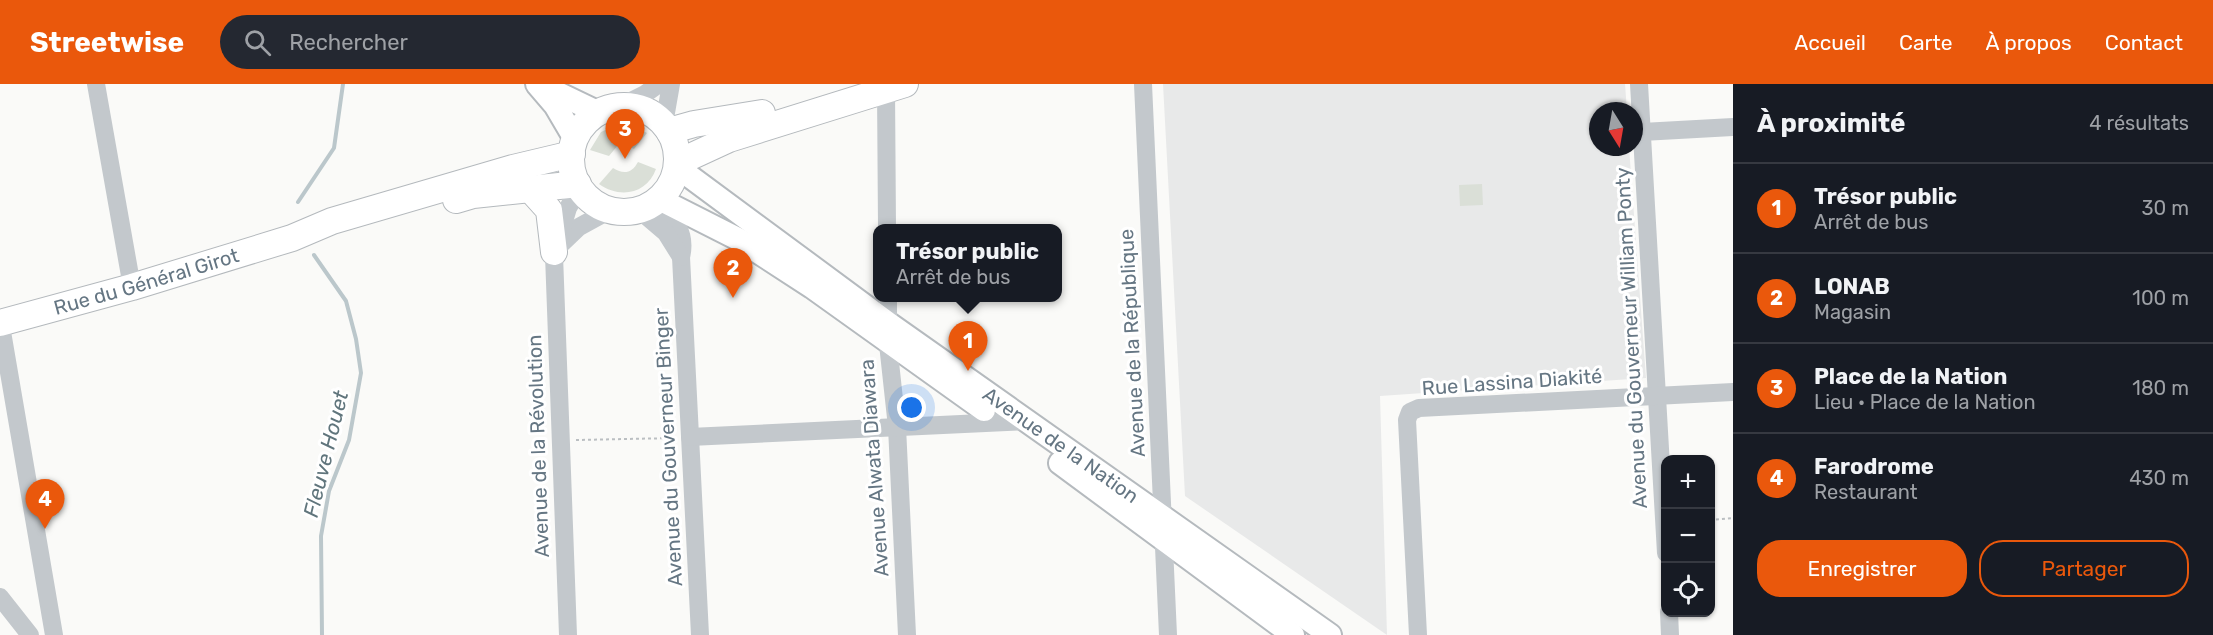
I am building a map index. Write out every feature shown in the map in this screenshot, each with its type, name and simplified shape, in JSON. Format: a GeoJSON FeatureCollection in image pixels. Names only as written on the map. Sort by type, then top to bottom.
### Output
{"type":"FeatureCollection","features":[{"type":"Feature","properties":{"kind":"highway"},"geometry":{"type":"LineString","coordinates":[[667,128],[740,118],[848,92],[895,87]]}},
{"type":"Feature","properties":{"kind":"highway"},"geometry":{"type":"LineString","coordinates":[[681,163],[667,128],[649,112],[609,110],[585,123],[574,147],[572,169],[579,185],[593,201],[610,210],[657,207],[681,163],[729,139],[895,87]]}},
{"type":"Feature","properties":{"kind":"highway"},"geometry":{"type":"LineString","coordinates":[[292,238],[332,221],[513,168],[574,147]]}},
{"type":"Feature","properties":{"kind":"highway"},"geometry":{"type":"LineString","coordinates":[[292,238],[338,231],[472,195],[579,185]]}},
{"type":"Feature","properties":{"kind":"highway"},"geometry":{"type":"LineString","coordinates":[[531,190],[549,210],[554,253]]}},
{"type":"Feature","properties":{"kind":"highway","name":"Rue du Général Girot"},"geometry":{"type":"LineString","coordinates":[[0,322],[132,287],[292,238]]}},
{"type":"Feature","properties":{"kind":"main road"},"geometry":{"type":"LineString","coordinates":[[538,84],[609,110]]}},
{"type":"Feature","properties":{"kind":"main road"},"geometry":{"type":"LineString","coordinates":[[538,84],[555,105],[574,147]]}},
{"type":"Feature","properties":{"kind":"main road","name":"Avenue de la Nation"},"geometry":{"type":"LineString","coordinates":[[681,163],[888,334],[1003,422],[1330,635]]}},
{"type":"Feature","properties":{"kind":"main road","name":"Avenue de la Nation"},"geometry":{"type":"LineString","coordinates":[[657,207],[738,238],[1026,421],[1162,527],[1293,635]]}},
{"type":"Feature","properties":{"kind":"street"},"geometry":{"type":"LineString","coordinates":[[96,84],[132,287]]}},
{"type":"Feature","properties":{"kind":"street"},"geometry":{"type":"LineString","coordinates":[[609,110],[645,94],[659,84]]}},
{"type":"Feature","properties":{"kind":"street"},"geometry":{"type":"LineString","coordinates":[[667,128],[671,84]]}},
{"type":"Feature","properties":{"kind":"street","name":"Avenue de la République"},"geometry":{"type":"LineString","coordinates":[[1143,84],[1168,635]]}},
{"type":"Feature","properties":{"kind":"street","name":"Avenue du Gouverneur William Ponty"},"geometry":{"type":"LineString","coordinates":[[1639,84],[1640,102]]}},
{"type":"Feature","properties":{"kind":"street"},"geometry":{"type":"LineString","coordinates":[[887,224],[895,87]]}},
{"type":"Feature","properties":{"kind":"street"},"geometry":{"type":"LineString","coordinates":[[1643,132],[1733,127]]}},
{"type":"Feature","properties":{"kind":"street","name":"Avenue du Gouverneur William Ponty"},"geometry":{"type":"LineString","coordinates":[[1643,150],[1663,509]]}},
{"type":"Feature","properties":{"kind":"street","name":"Avenue de la Révolution"},"geometry":{"type":"LineString","coordinates":[[568,635],[554,253],[568,208],[579,185]]}},
{"type":"Feature","properties":{"kind":"street"},"geometry":{"type":"LineString","coordinates":[[657,207],[659,225],[681,257]]}},
{"type":"Feature","properties":{"kind":"street","name":"Avenue du Gouverneur Binger"},"geometry":{"type":"LineString","coordinates":[[657,207],[680,228],[684,246],[681,257],[700,635]]}},
{"type":"Feature","properties":{"kind":"street"},"geometry":{"type":"LineString","coordinates":[[554,253],[560,243],[579,227],[610,210]]}},
{"type":"Feature","properties":{"kind":"street","name":"Avenue Alwata Diawara"},"geometry":{"type":"LineString","coordinates":[[888,302],[888,334],[897,427],[907,635]]}},
{"type":"Feature","properties":{"kind":"street"},"geometry":{"type":"LineString","coordinates":[[0,322],[54,635]]}},
{"type":"Feature","properties":{"kind":"street","name":"Rue Lassina Diakité"},"geometry":{"type":"LineString","coordinates":[[1418,635],[1407,420],[1410,412],[1419,408],[1733,392]]}},
{"type":"Feature","properties":{"kind":"street"},"geometry":{"type":"LineString","coordinates":[[690,437],[1026,421]]}},
{"type":"Feature","properties":{"kind":"street"},"geometry":{"type":"LineString","coordinates":[[0,597],[30,635]]}},
{"type":"Feature","properties":{"kind":"street"},"geometry":{"type":"LineString","coordinates":[[1669,617],[1670,635]]}},
{"type":"Feature","properties":{"kind":"path"},"geometry":{"type":"LineString","coordinates":[[560,441],[690,437]]}},
{"type":"Feature","properties":{"kind":"path"},"geometry":{"type":"LineString","coordinates":[[1715,520],[1733,518]]}},
{"type":"Feature","properties":{"kind":"shaded area"},"geometry":{"type":"Polygon","coordinates":[[[1163,84],[1625,84],[1626,102],[1589,102],[1589,156],[1630,156],[1646,378],[1380,396],[1387,635],[1185,496],[1163,84]]]}},
{"type":"Feature","properties":{"kind":"shaded area"},"geometry":{"type":"Polygon","coordinates":[[[616,125],[632,125],[647,133],[634,149],[626,145],[618,145],[609,156],[590,150],[601,132],[616,125]]]}},
{"type":"Feature","properties":{"kind":"shaded area"},"geometry":{"type":"Polygon","coordinates":[[[638,162],[656,169],[652,177],[640,189],[632,192],[616,192],[599,184],[613,168],[627,172],[633,169],[638,162]]]}},
{"type":"Feature","properties":{"kind":"shaded area"},"geometry":{"type":"Polygon","coordinates":[[[1482,184],[1483,205],[1460,206],[1459,185],[1482,184]]]}},
{"type":"Feature","properties":{"kind":"waterway","name":"Fleuve Houet"},"geometry":{"type":"LineString","coordinates":[[298,202],[334,148],[343,84]]}},
{"type":"Feature","properties":{"kind":"waterway","name":"Fleuve Houet"},"geometry":{"type":"LineString","coordinates":[[314,255],[346,301],[356,339],[361,373],[349,440],[329,491],[321,536],[322,635]]}},
{"type":"Feature","properties":{"kind":"place","name":"Place de la Nation"},"geometry":{"type":"Point","coordinates":[625,159]}},
{"type":"Feature","properties":{"kind":"place","name":"LONAB"},"geometry":{"type":"Point","coordinates":[733,298]}},
{"type":"Feature","properties":{"kind":"place","name":"Trésor public"},"geometry":{"type":"Point","coordinates":[968,371]}},
{"type":"Feature","properties":{"kind":"place","name":"Farodrome"},"geometry":{"type":"Point","coordinates":[45,529]}}]}
